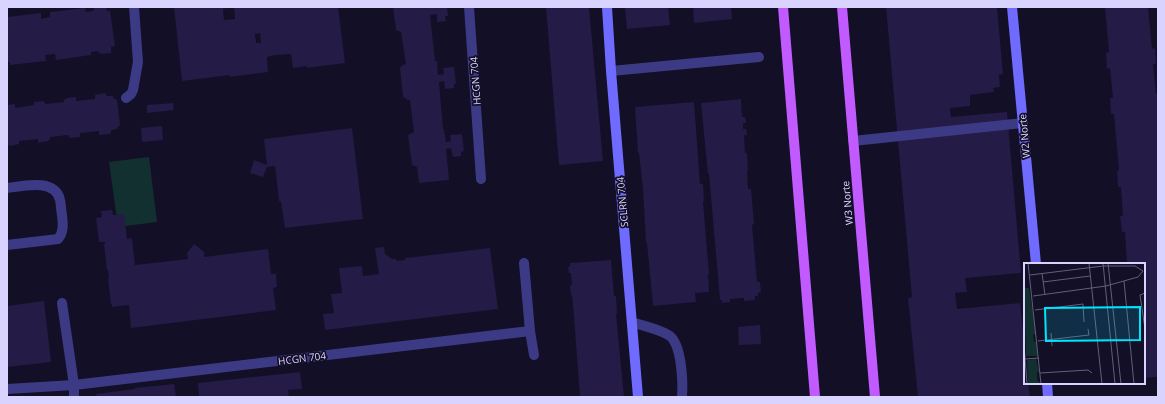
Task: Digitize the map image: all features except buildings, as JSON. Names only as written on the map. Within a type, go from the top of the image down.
[{"type":"main road","points":[[783,7],[816,397]]},
{"type":"main road","name":"W3 Norte","points":[[842,9],[875,397]]},
{"type":"street","points":[[126,98],[133,90],[138,62],[134,7]]},
{"type":"street","name":"HCGN 704","points":[[469,7],[481,179]]},
{"type":"street","name":"SCLRN 704","points":[[607,7],[638,397]]},
{"type":"street","name":"W2 Norte","points":[[1012,7],[1036,263]]},
{"type":"street","points":[[611,71],[759,57]]},
{"type":"street","points":[[853,141],[1023,123]]},
{"type":"street","points":[[7,188],[40,184],[56,191],[60,198],[63,226],[61,235],[58,239],[7,245]]},
{"type":"street","points":[[524,263],[530,331],[534,355]]},
{"type":"street","points":[[62,303],[74,385],[74,397]]},
{"type":"street","points":[[632,322],[666,334],[676,344],[680,359],[682,397]]},
{"type":"street","name":"HCGN 704","points":[[7,389],[74,385],[530,331]]},
{"type":"street","points":[[1047,384],[1048,397]]},
{"type":"green space","points":[[149,157],[157,222],[118,227],[109,162]]}]
